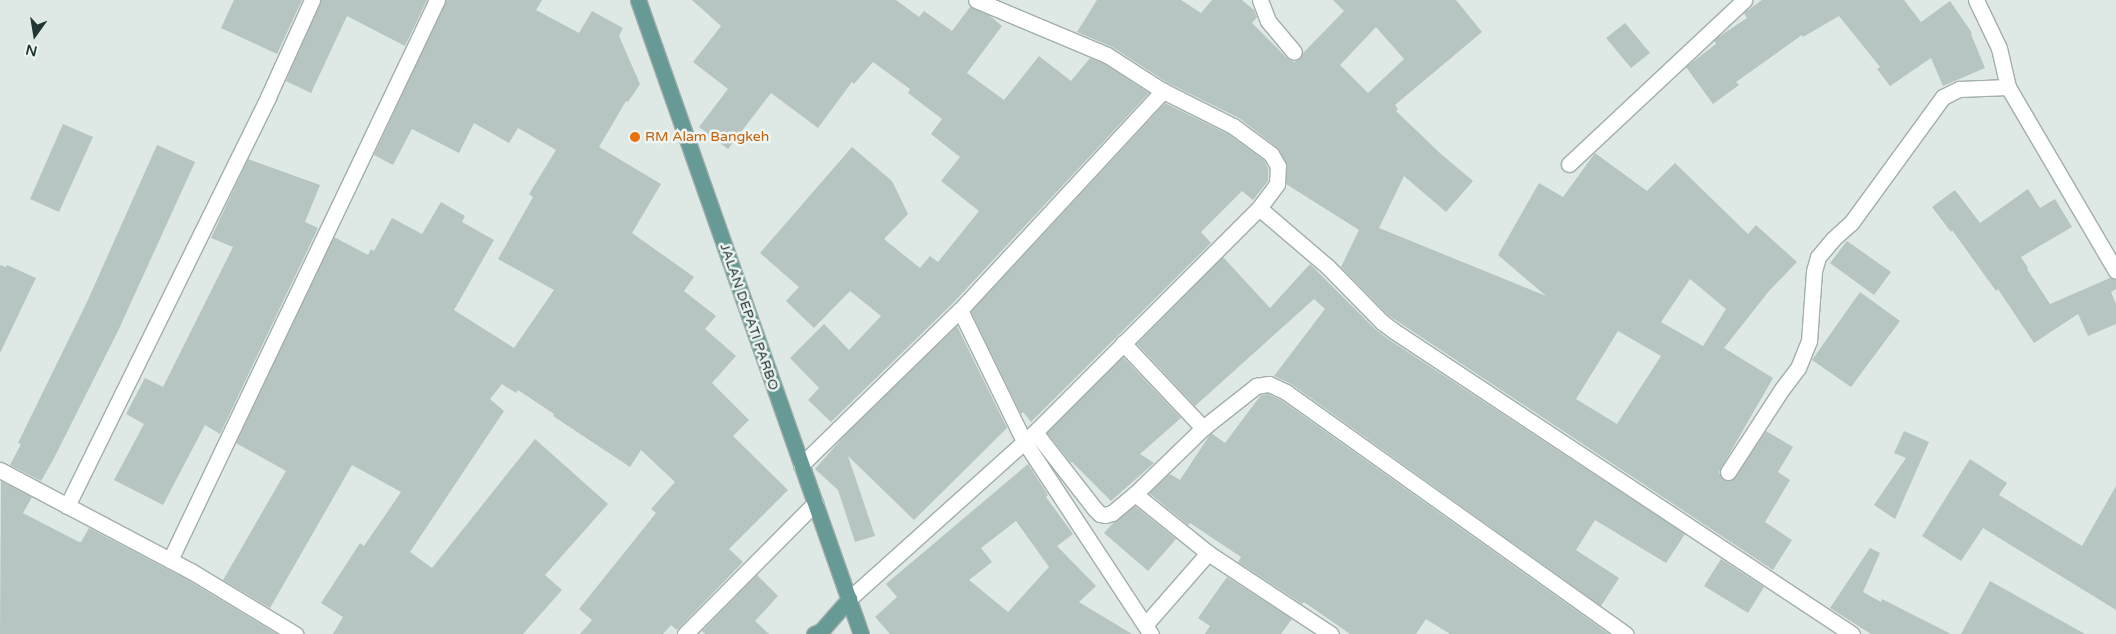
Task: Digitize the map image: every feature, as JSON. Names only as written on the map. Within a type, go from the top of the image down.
[{"type":"main road","name":"JALAN DEPATI PARBO","points":[[638,0],[861,634]]},
{"type":"main road","points":[[819,633],[849,599]]},
{"type":"street","points":[[68,506],[263,106],[312,0]]},
{"type":"street","points":[[170,560],[437,0]]},
{"type":"street","points":[[849,599],[1030,437],[1259,208],[1277,184],[1278,166],[1271,154],[1233,126],[1163,91],[1107,55],[976,0]]},
{"type":"street","points":[[1260,0],[1268,21],[1294,52]]},
{"type":"street","points":[[1570,164],[1744,0]]},
{"type":"street","points":[[1976,0],[1999,48],[2008,87],[2116,271]]},
{"type":"street","points":[[1728,472],[1782,388],[1798,368],[1809,341],[1814,271],[1818,258],[1833,239],[1851,223],[1943,97],[1959,89],[2008,87]]},
{"type":"street","points":[[801,465],[967,302],[1163,91]]},
{"type":"street","points":[[1259,208],[1328,267],[1382,322],[1394,331],[1852,634]]},
{"type":"street","points":[[967,302],[1030,437],[1151,623],[1208,553]]},
{"type":"street","points":[[1123,343],[1203,428]]},
{"type":"street","points":[[1030,437],[1100,514],[1112,513],[1135,494],[1203,428],[1256,386],[1263,383],[1277,387],[1625,634]]},
{"type":"street","points":[[0,470],[170,560],[295,634]]},
{"type":"street","points":[[1135,494],[1208,553],[1331,634]]},
{"type":"street","points":[[685,634],[815,503]]},
{"type":"building","points":[[234,0],[302,0],[277,54],[221,28]]},
{"type":"building","points":[[321,0],[427,0],[405,46],[347,16],[311,93],[286,81]]},
{"type":"building","points":[[446,0],[542,0],[536,10],[579,33],[592,11],[623,28],[619,36],[640,84],[628,102],[626,101],[599,147],[661,184],[632,233],[694,277],[684,291],[716,316],[705,329],[736,356],[712,383],[749,420],[733,436],[788,490],[729,549],[743,562],[677,630],[671,625],[663,634],[580,634],[592,620],[579,609],[656,513],[651,509],[675,482],[641,450],[630,467],[553,416],[554,414],[518,390],[516,393],[502,384],[490,399],[504,411],[410,552],[432,568],[535,439],[608,504],[545,575],[562,590],[523,634],[333,634],[343,617],[321,603],[360,543],[364,546],[401,492],[352,465],[270,608],[223,580],[286,471],[236,443],[334,237],[368,255],[371,249],[374,251],[392,218],[422,234],[441,202],[465,216],[462,222],[494,240],[454,310],[514,348],[554,290],[498,259],[533,197],[529,194],[556,150],[518,128],[509,143],[474,123],[459,153],[412,129],[393,165],[374,155]]},
{"type":"building","points":[[692,0],[896,0],[919,17],[924,11],[952,31],[970,7],[989,15],[1002,26],[967,73],[1004,100],[1039,56],[1071,81],[1090,58],[1103,63],[1149,93],[953,303],[831,422],[808,400],[819,388],[790,358],[824,324],[849,350],[881,316],[850,291],[814,328],[786,301],[799,287],[760,253],[852,147],[892,181],[908,214],[884,239],[920,268],[930,256],[938,262],[979,211],[941,181],[960,157],[931,134],[942,119],[908,93],[910,89],[873,62],[854,84],[852,82],[818,128],[771,93],[728,149],[699,127],[728,89],[693,62],[721,26]]},
{"type":"building","points":[[1097,0],[1181,0],[1201,13],[1212,0],[1242,0],[1254,10],[1257,17],[1252,23],[1287,58],[1294,62],[1300,59],[1303,53],[1344,11],[1333,0],[1456,0],[1482,32],[1395,105],[1398,109],[1396,111],[1441,154],[1473,181],[1446,212],[1404,176],[1379,228],[1546,296],[1498,255],[1539,183],[1563,197],[1595,153],[1647,191],[1675,163],[1748,234],[1756,225],[1797,262],[1769,291],[1724,348],[1773,378],[1719,472],[1723,480],[1733,480],[1766,431],[1793,447],[1778,472],[1790,480],[1765,522],[1792,540],[1773,570],[1388,315],[1341,267],[1359,230],[1286,184],[1287,166],[1279,149],[1239,118],[1168,83],[1112,47],[1077,32]],"holes":[[[1376,27],[1404,59],[1368,93],[1340,65]],[[1690,279],[1726,309],[1703,346],[1661,322]],[[1618,331],[1661,356],[1617,424],[1576,399]]]},
{"type":"building","points":[[1762,0],[1904,0],[1921,22],[1950,1],[1972,33],[1985,68],[1943,86],[1931,58],[1890,86],[1877,69],[1880,67],[1839,16],[1803,37],[1802,35],[1736,82],[1739,85],[1713,104],[1686,67],[1716,44],[1714,40],[1747,18],[1744,13]]},
{"type":"building","points":[[1625,23],[1650,53],[1631,68],[1606,38]]},
{"type":"building","points":[[1165,103],[1228,134],[1264,160],[1268,168],[1268,181],[1253,200],[1242,191],[1201,232],[1211,243],[1031,422],[1023,412],[1021,414],[971,312]]},
{"type":"building","points":[[63,124],[93,137],[59,212],[30,199]]},
{"type":"building","points":[[157,145],[195,162],[118,331],[41,481],[10,465],[21,444],[18,443],[87,302]]},
{"type":"building","points":[[248,159],[320,185],[305,222],[318,228],[220,434],[205,425],[163,505],[114,480],[144,424],[126,414],[145,378],[163,387],[233,247],[211,238]]},
{"type":"building","points":[[2028,189],[2040,208],[2055,199],[2072,227],[2021,257],[2027,269],[2050,304],[2110,278],[2116,280],[2116,289],[2111,292],[2116,304],[2116,324],[2088,336],[2078,314],[2034,343],[1998,289],[1996,291],[1952,230],[1951,232],[1932,207],[1955,190],[1980,223]]},
{"type":"building","points":[[1847,241],[1891,272],[1874,295],[1830,263]]},
{"type":"building","points":[[1223,257],[1270,308],[1310,264],[1375,329],[1388,339],[1685,534],[1666,563],[1595,520],[1576,550],[1619,578],[1601,606],[1291,384],[1274,376],[1325,309],[1314,299],[1195,406],[1137,344]]},
{"type":"building","points":[[0,265],[6,267],[7,265],[36,278],[0,353]]},
{"type":"building","points":[[1860,292],[1900,321],[1851,387],[1812,360]]},
{"type":"building","points":[[957,326],[1007,428],[914,520],[848,456],[875,536],[855,542],[838,490],[815,469],[845,435]]},
{"type":"building","points":[[1123,357],[1181,418],[1140,454],[1154,463],[1111,501],[1071,463],[1047,433]]},
{"type":"building","points":[[1268,394],[1281,400],[1609,634],[1450,634],[1426,619],[1416,634],[1350,634],[1304,602],[1302,604],[1238,562],[1241,557],[1190,523],[1188,525],[1149,493],[1170,474],[1180,480],[1211,433],[1225,443],[1261,395]]},
{"type":"building","points":[[1904,431],[1929,442],[1895,519],[1874,505],[1906,458],[1894,453]]},
{"type":"building","points":[[1970,459],[2007,483],[1999,495],[2082,546],[2116,486],[2116,610],[1983,528],[1961,561],[1922,536]]},
{"type":"building","points":[[1028,464],[1048,495],[1046,497],[1073,534],[1057,546],[1096,586],[1079,602],[1132,634],[890,634],[875,617],[897,597],[886,584]],"holes":[[[1016,521],[1049,567],[1008,612],[969,580],[992,562],[981,548]]]},
{"type":"building","points":[[1,481],[32,497],[23,513],[79,542],[81,542],[89,528],[186,579],[277,634],[0,634]]},
{"type":"building","points":[[1135,506],[1176,539],[1148,571],[1104,533],[1114,522]]},
{"type":"building","points":[[1870,548],[1880,553],[1863,592],[1881,602],[1882,599],[1951,634],[1871,634],[1830,608]]},
{"type":"building","points":[[1721,559],[1764,587],[1748,613],[1704,586]]},
{"type":"building","points":[[757,575],[778,596],[755,621],[769,634],[705,634],[702,631]]},
{"type":"building","points":[[1227,577],[1292,619],[1281,634],[1205,634],[1210,626],[1198,618]]},
{"type":"building","points":[[1990,581],[2085,634],[1961,634]]},
{"type":"place","name":"RM Alam Bangkeh","points":[[635,137]]}]
